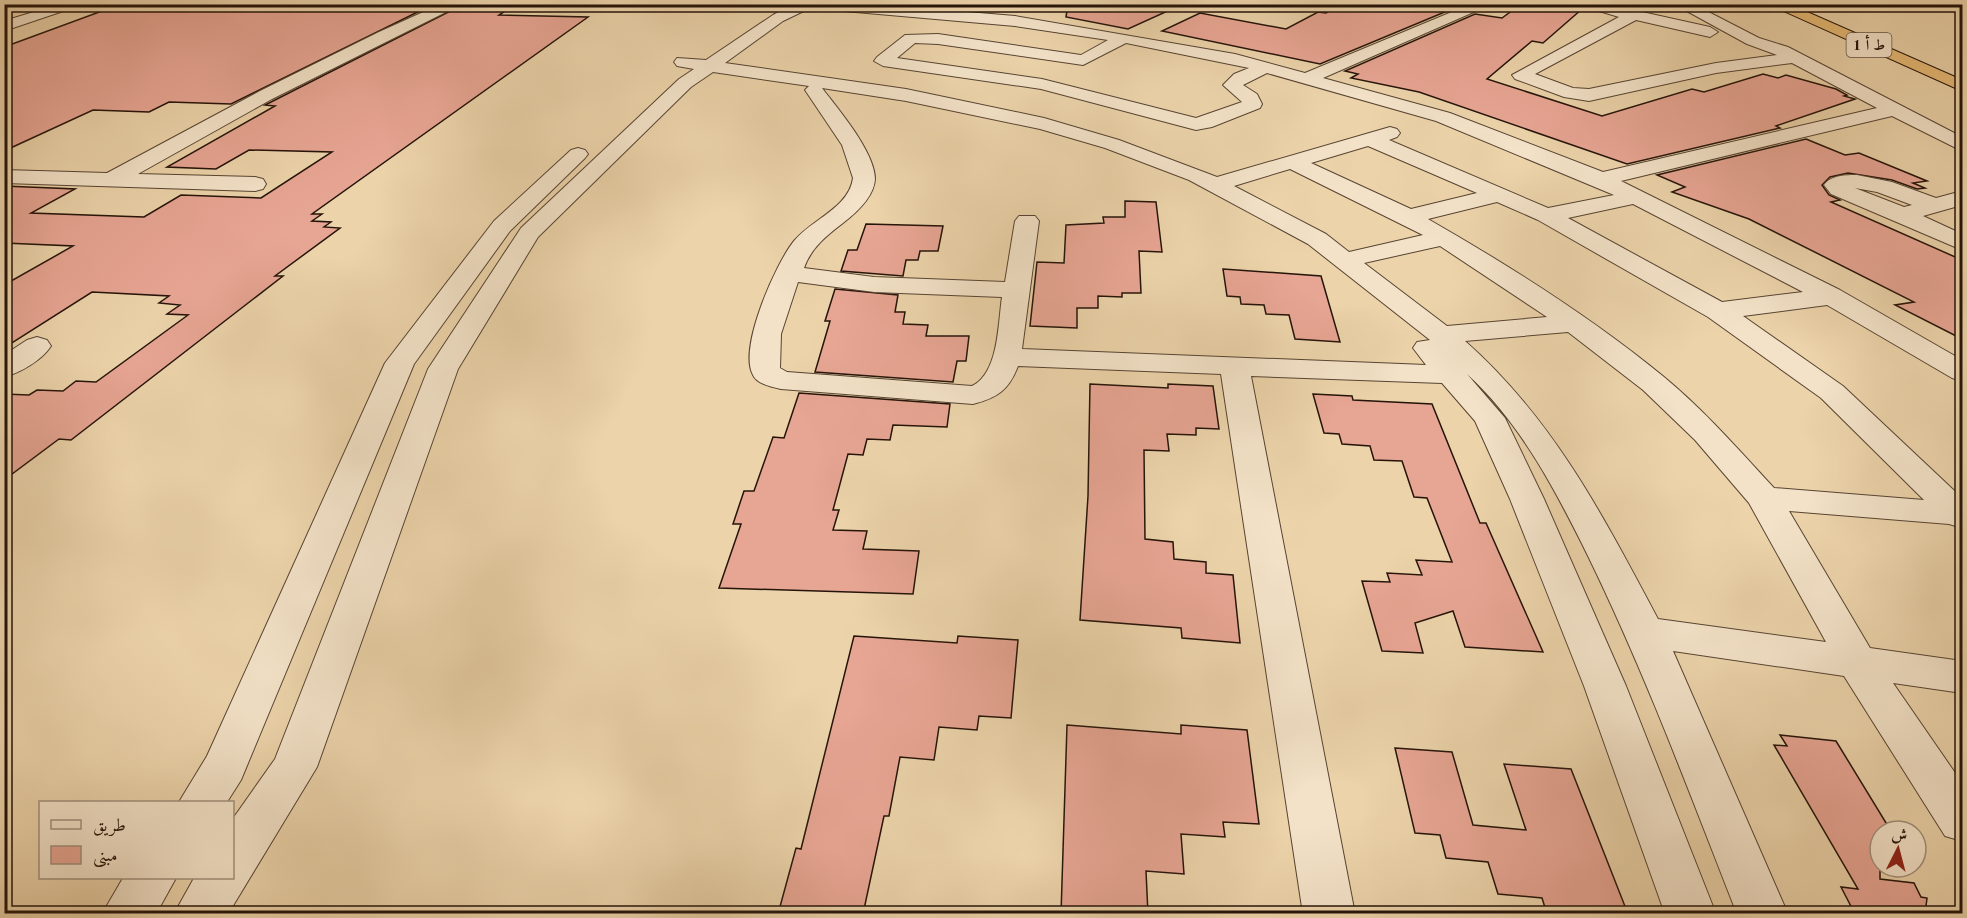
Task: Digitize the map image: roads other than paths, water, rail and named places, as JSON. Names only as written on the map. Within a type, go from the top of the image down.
[{"type":"highway","name":"ط أ 1","points":[[1775,4],[1962,86]]},
{"type":"highway","name":"ط أ 1","points":[[1801,4],[1962,73]]},
{"type":"street","points":[[4,16],[42,4]]},
{"type":"street","points":[[4,26],[77,4]]},
{"type":"street","points":[[111,180],[266,95],[385,35],[455,4]]},
{"type":"street","points":[[234,859],[294,767],[442,369],[529,232],[685,83],[691,68],[782,4]]},
{"type":"street","points":[[203,801],[225,767],[400,363],[502,226],[635,100],[806,4]]},
{"type":"street","points":[[813,4],[1015,21],[1124,38],[1268,68],[1443,117],[1601,179],[1831,296],[1962,372]]},
{"type":"street","points":[[945,15],[963,4]]},
{"type":"street","points":[[1308,78],[1485,4]]},
{"type":"street","points":[[1583,4],[1753,41],[1782,51],[1962,145]]},
{"type":"street","points":[[1681,4],[1753,41]]},
{"type":"street","points":[[1015,21],[1040,9]]},
{"type":"street","points":[[1634,15],[1521,75],[1570,93],[1589,95],[1716,68],[1792,58]]},
{"type":"street","points":[[1124,38],[1083,60],[938,39],[911,38],[883,61],[1042,84],[1188,123],[1205,123],[1253,105],[1250,98],[1232,85],[1240,78],[1268,68]]},
{"type":"street","points":[[882,91],[918,66]]},
{"type":"street","points":[[691,68],[895,104],[1031,133],[1187,183],[1299,245],[1428,348],[1489,418],[1527,499],[1605,686],[1691,914]]},
{"type":"street","points":[[691,68],[882,91],[988,111],[1112,144],[1216,184],[1317,239],[1441,335],[1488,377],[1524,418],[1581,507],[1645,632],[1763,914]]},
{"type":"street","points":[[988,111],[1042,84]]},
{"type":"street","points":[[814,90],[838,121],[860,161],[864,178],[859,194],[845,210],[804,242],[789,273],[767,330],[763,358],[766,373],[781,380],[973,395],[986,393],[997,385],[1007,357],[1027,221]]},
{"type":"street","points":[[1601,179],[1893,110]]},
{"type":"street","points":[[1216,184],[1443,117]]},
{"type":"street","points":[[1370,139],[1546,215],[1718,310],[1832,392],[1961,516]]},
{"type":"street","points":[[1293,162],[1408,217],[1575,323],[1654,384],[1706,433],[1764,498],[1858,664],[1962,821]]},
{"type":"street","points":[[4,176],[255,184]]},
{"type":"street","points":[[1935,206],[1864,182],[1847,180],[1835,184],[1846,192],[1902,214],[1962,243]]},
{"type":"street","points":[[1408,217],[1498,195]]},
{"type":"street","points":[[1546,215],[1636,197]]},
{"type":"street","points":[[1902,214],[1962,198]]},
{"type":"street","points":[[1345,260],[1444,238]]},
{"type":"street","points":[[789,273],[827,280],[892,286],[1018,290]]},
{"type":"street","points":[[1718,310],[1831,296]]},
{"type":"street","points":[[1441,335],[1575,323]]},
{"type":"street","points":[[4,368],[38,346]]},
{"type":"street","points":[[1007,357],[1453,375]]},
{"type":"street","points":[[1235,367],[1329,914]]},
{"type":"street","points":[[1764,498],[1961,516]]},
{"type":"street","points":[[1645,632],[1962,677]]},
{"type":"street","points":[[127,914],[150,879]]},
{"type":"street","points":[[199,914],[221,879]]}]
